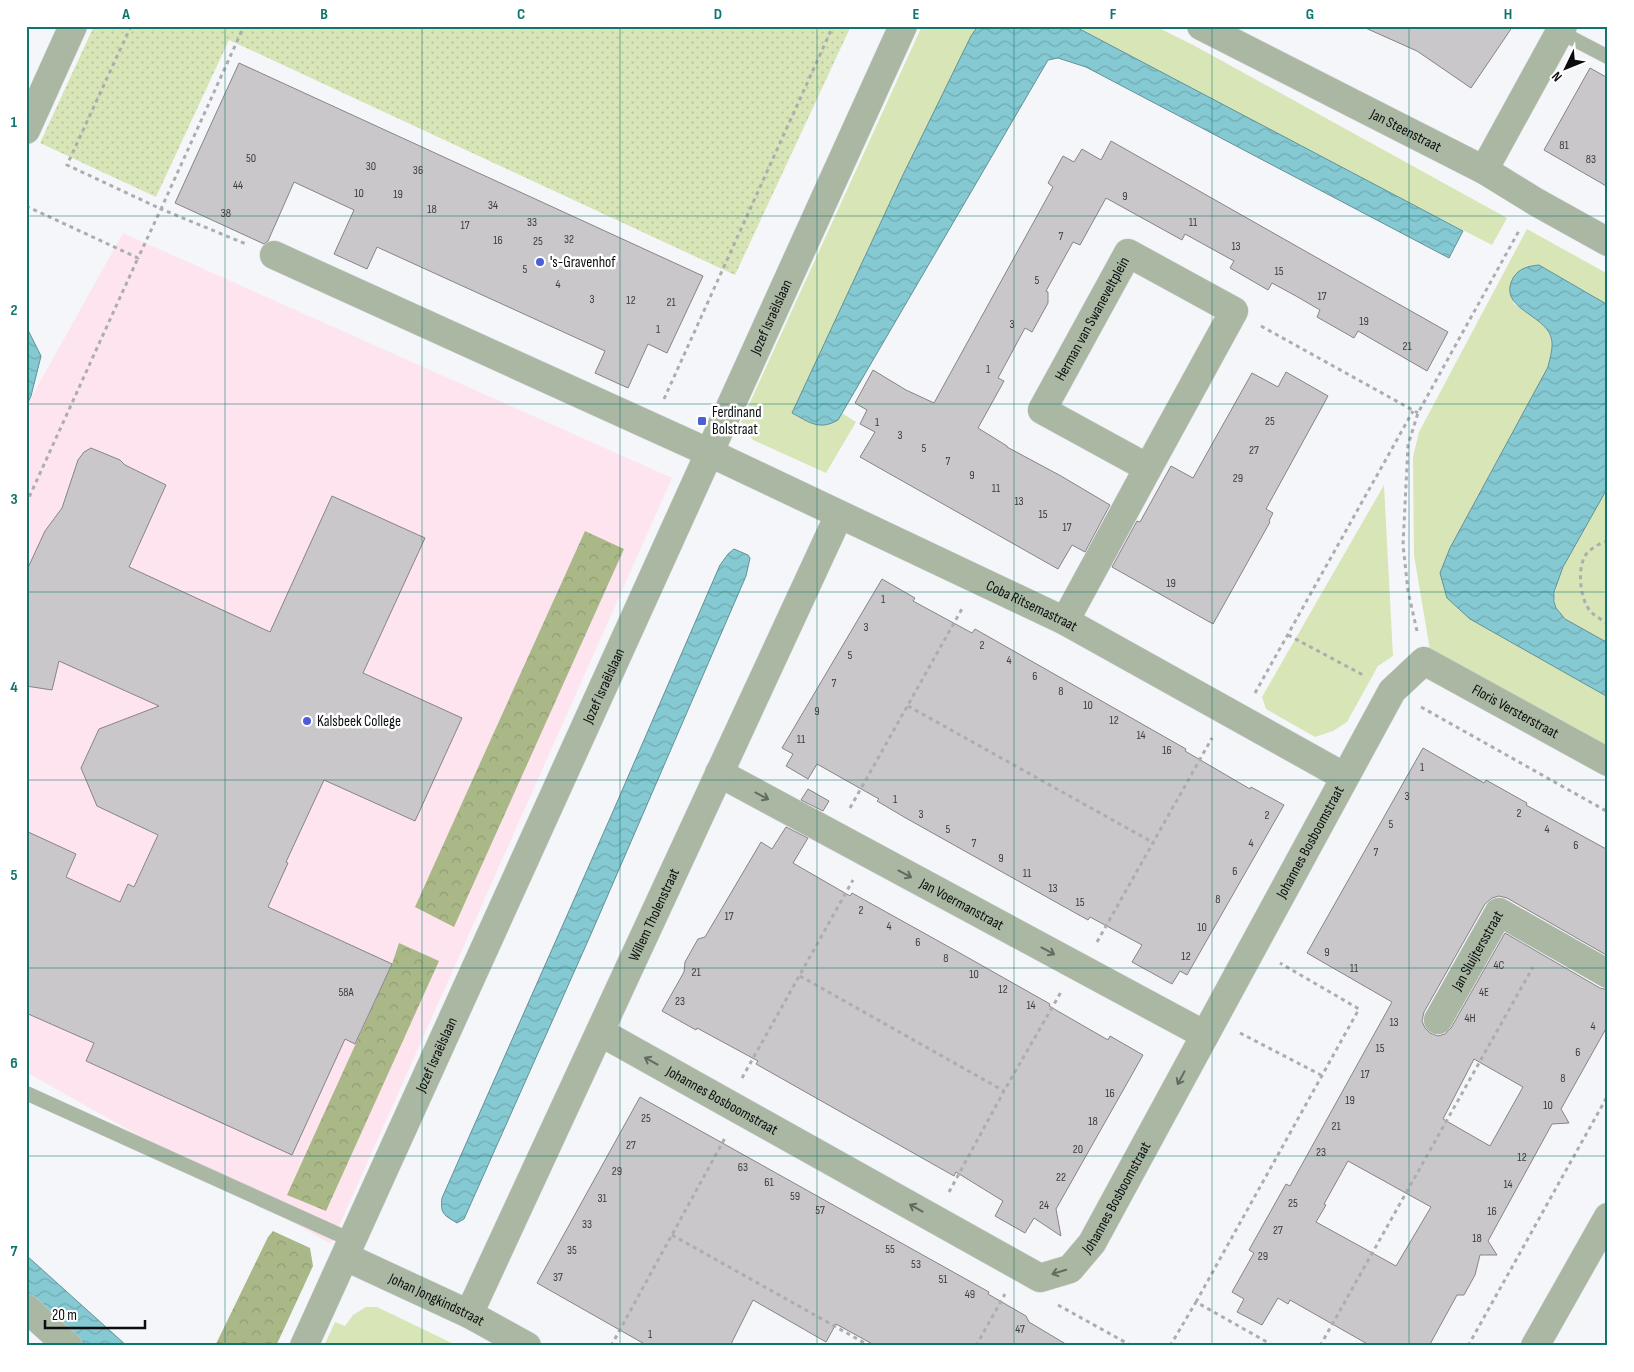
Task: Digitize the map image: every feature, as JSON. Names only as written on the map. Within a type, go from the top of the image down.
[{"type":"street","points":[[26,130],[73,26]]},
{"type":"street","name":"Jozef Israëlslaan","points":[[304,1346],[903,26]]},
{"type":"street","name":"Jan Steenstraat","points":[[1201,26],[1484,170],[1536,202],[1608,242]]},
{"type":"street","points":[[1484,170],[1562,29]]},
{"type":"street","name":"Herman van Swaneveltplein","points":[[1148,468],[1042,410],[1104,296],[1128,253],[1234,311]]},
{"type":"street","points":[[274,255],[710,454]]},
{"type":"street","points":[[1065,621],[1234,311]]},
{"type":"street","name":"Coba Ritsemastraat","points":[[710,454],[1065,621],[1345,777]]},
{"type":"street","name":"Willem Tholenstraat","points":[[469,1314],[839,515]]},
{"type":"street","name":"Johannes Bosboomstraat","points":[[600,1032],[1040,1278],[1070,1269],[1092,1243],[1392,691],[1424,661]]},
{"type":"street","name":"Floris Versterstraat","points":[[1424,661],[1608,762]]},
{"type":"street","name":"Jan Voermanstraat","points":[[719,773],[1079,968],[1209,1027]]},
{"type":"street","name":"Jan Sluijtersstraat","points":[[1438,1020],[1499,912],[1608,974]]},
{"type":"street","points":[[1535,1346],[1608,1217]]},
{"type":"street","name":"Johan Jongkindstraat","points":[[349,1249],[527,1346]]},
{"type":"street","points":[[26,1308],[68,1346]]},
{"type":"lane","points":[[1562,29],[1608,57]]},
{"type":"lane","points":[[26,1093],[349,1249]]},
{"type":"path","points":[[131,26],[67,165],[161,209],[274,255]]},
{"type":"path","points":[[26,504],[244,26]]},
{"type":"path","points":[[651,427],[833,26]]},
{"type":"path","points":[[1424,661],[1408,591],[1403,545],[1408,445],[1418,413],[1536,202]]},
{"type":"path","points":[[26,206],[138,258]]},
{"type":"path","points":[[1234,311],[1418,413]]},
{"type":"path","points":[[934,1219],[1004,1091],[1079,968],[1152,842],[1288,635],[1413,411]]},
{"type":"path","points":[[1608,541],[1600,544],[1585,555],[1580,574],[1582,593],[1591,612],[1608,624]]},
{"type":"path","points":[[834,835],[978,580]]},
{"type":"path","points":[[1288,635],[1608,812]]},
{"type":"path","points":[[908,706],[1152,842]]},
{"type":"path","points":[[611,1346],[672,1235],[800,976],[867,853]]},
{"type":"path","points":[[1320,1346],[1548,940]]},
{"type":"path","points":[[1170,1346],[1359,1008],[1253,947]]},
{"type":"path","points":[[800,976],[1004,1091]]},
{"type":"path","points":[[1209,1027],[1322,1075]]},
{"type":"path","points":[[1468,1346],[1608,1095]]},
{"type":"path","points":[[672,1235],[870,1346]]},
{"type":"path","points":[[976,1346],[1020,1267]]},
{"type":"path","points":[[1196,1302],[1274,1346]]},
{"type":"path","points":[[1056,1304],[1132,1346]]},
{"type":"shaded area","points":[[123,233],[672,478],[331,1244],[26,1072],[26,407]]},
{"type":"green space","points":[[94,26],[851,26],[735,275],[229,40],[156,197],[40,143]]},
{"type":"green space","points":[[922,26],[978,26],[971,36],[864,257],[838,420],[842,413],[856,422],[826,473],[753,440],[741,422]]},
{"type":"green space","points":[[1075,26],[1155,26],[1195,46],[1507,218],[1492,245],[1295,144]]},
{"type":"green space","points":[[1527,229],[1608,274],[1608,305],[1539,265],[1513,303],[1539,321],[1544,327],[1551,340],[1552,352],[1548,367],[1450,548],[1470,619],[1608,697],[1608,750],[1430,650],[1414,555],[1413,457],[1419,432]]},
{"type":"green space","points":[[1384,485],[1393,656],[1378,666],[1347,722],[1333,731],[1315,737],[1266,709],[1262,697]]},
{"type":"green space","points":[[1608,487],[1608,643],[1567,620],[1557,609],[1555,599],[1557,584],[1564,567]]},
{"type":"green space","points":[[585,531],[624,549],[454,927],[415,907]]},
{"type":"green space","points":[[399,943],[439,961],[326,1211],[287,1195],[392,964]]},
{"type":"green space","points":[[273,1231],[310,1248],[313,1266],[276,1346],[215,1346],[268,1237]]},
{"type":"green space","points":[[366,1307],[377,1307],[458,1346],[324,1346],[335,1322],[345,1326],[353,1315]]},
{"type":"water","points":[[978,26],[1074,26],[1463,231],[1449,258],[1086,67],[1058,58],[1048,60],[838,420],[825,425],[809,422],[792,413],[901,179],[971,36]]},
{"type":"water","points":[[1539,265],[1608,305],[1608,487],[1563,567],[1554,592],[1554,602],[1556,608],[1565,619],[1608,643],[1608,697],[1470,619],[1447,598],[1440,573],[1450,548],[1548,367],[1552,348],[1551,337],[1547,329],[1540,322],[1516,304],[1511,297],[1510,288],[1513,278],[1518,272],[1528,267]]},
{"type":"water","points":[[26,326],[41,356],[31,396],[26,407]]},
{"type":"water","points":[[734,549],[748,555],[750,558],[746,576],[591,934],[464,1219],[457,1223],[442,1211],[442,1198],[720,565]]},
{"type":"water","points":[[26,1255],[127,1346],[87,1346],[26,1291]]},
{"type":"building","points":[[1361,26],[1513,26],[1471,88],[1417,51]]},
{"type":"building","name":"'s-Gravenhof","points":[[239,63],[703,276],[667,353],[648,344],[628,388],[595,373],[605,351],[377,247],[367,269],[334,254],[354,210],[294,182],[268,241],[264,244],[175,203]]},
{"type":"building","points":[[1590,68],[1608,78],[1608,187],[1544,150]]},
{"type":"building","points":[[1111,141],[1448,332],[1427,371],[1358,331],[1354,338],[1317,317],[1320,310],[1272,283],[1268,290],[1230,268],[1234,261],[1185,234],[1182,240],[1106,198],[1080,245],[1073,242],[1046,291],[1048,292],[1048,303],[1032,332],[1025,328],[998,378],[1004,381],[978,428],[1007,447],[1110,505],[1085,552],[1072,545],[1058,569],[860,457],[875,432],[860,424],[867,410],[855,403],[873,370],[906,390],[934,403],[1053,187],[1048,183],[1063,156],[1074,162],[1082,149],[1101,160]]},
{"type":"building","points":[[1286,372],[1328,396],[1266,509],[1273,513],[1270,522],[1213,624],[1112,567],[1137,521],[1140,522],[1171,466],[1193,478],[1252,373],[1278,387]]},
{"type":"building","points":[[91,448],[120,460],[125,465],[166,485],[129,567],[270,632],[332,496],[425,538],[363,673],[462,718],[415,821],[324,780],[286,862],[288,863],[268,907],[392,964],[355,1044],[345,1039],[292,1155],[86,1061],[94,1043],[26,1013],[26,831],[76,854],[66,877],[120,902],[128,884],[134,887],[158,835],[97,806],[81,768],[99,729],[159,706],[59,661],[52,690],[26,686],[26,572],[45,531],[62,508],[78,460],[84,452]]},
{"type":"building","points":[[882,579],[915,598],[913,601],[972,633],[975,629],[1186,749],[1185,751],[1250,789],[1251,787],[1284,805],[1187,975],[1180,971],[1172,984],[1132,962],[1142,945],[1090,917],[1088,920],[1061,905],[904,817],[877,801],[879,799],[817,764],[808,779],[786,766],[793,754],[782,748]]},
{"type":"building","points":[[1423,748],[1484,783],[1486,780],[1527,803],[1526,805],[1608,850],[1608,956],[1507,898],[1499,896],[1492,898],[1485,904],[1424,1012],[1422,1021],[1425,1028],[1430,1033],[1438,1036],[1445,1034],[1451,1028],[1505,933],[1600,988],[1608,990],[1608,1025],[1561,1109],[1569,1123],[1552,1124],[1488,1241],[1497,1255],[1480,1255],[1475,1275],[1464,1295],[1457,1295],[1429,1346],[1371,1346],[1290,1300],[1288,1304],[1278,1298],[1262,1325],[1237,1312],[1244,1299],[1232,1292],[1254,1253],[1249,1250],[1286,1184],[1290,1186],[1392,1002],[1307,953]],"holes":[[[1474,1059],[1523,1087],[1490,1146],[1443,1119]],[[1348,1161],[1431,1207],[1396,1266],[1316,1222]]]},
{"type":"building","points":[[808,789],[829,801],[823,811],[801,800]]},
{"type":"building","points":[[786,827],[808,838],[793,863],[850,896],[852,893],[958,952],[1050,1004],[1049,1006],[1108,1040],[1110,1036],[1143,1055],[1056,1209],[1061,1236],[1034,1218],[1025,1233],[995,1216],[1003,1201],[956,1172],[954,1176],[756,1064],[758,1061],[662,1011],[684,972],[685,962],[698,939],[705,937],[761,842],[772,849]]},
{"type":"building","points":[[640,1097],[989,1292],[988,1294],[1026,1316],[1029,1322],[1069,1346],[876,1346],[836,1324],[826,1342],[753,1300],[730,1346],[648,1346],[537,1283]]},
{"type":"place","name":"'s-Gravenhof","points":[[540,262]]},
{"type":"place","name":"Ferdinand Bolstraat","points":[[702,421]]},
{"type":"place","name":"Kalsbeek College","points":[[307,721]]}]
